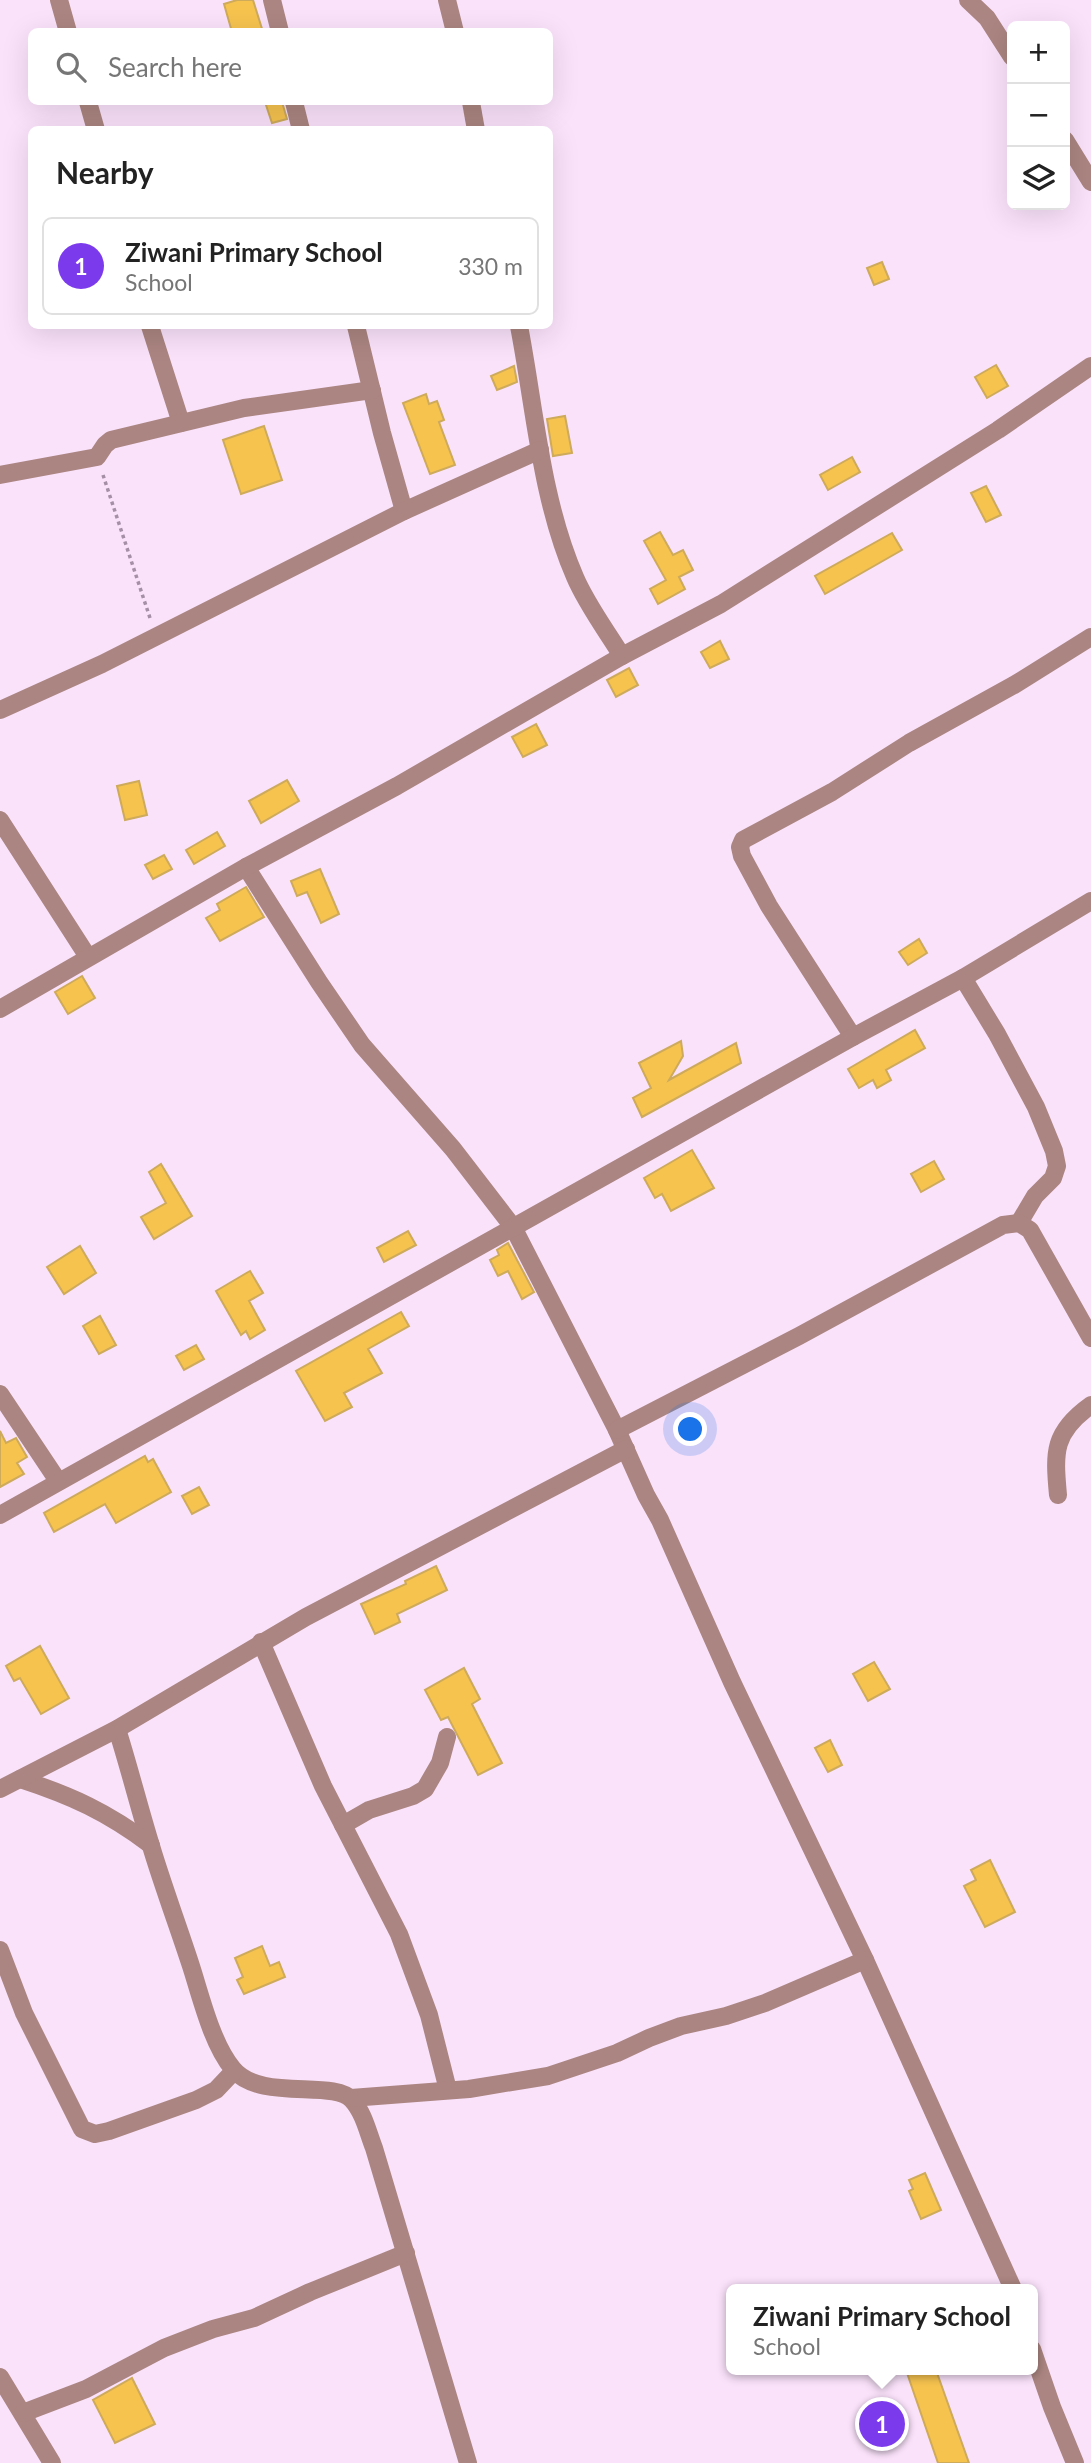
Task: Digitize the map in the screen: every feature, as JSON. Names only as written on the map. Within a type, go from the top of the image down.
[{"type":"street","points":[[58,0],[67,28]]},
{"type":"street","points":[[272,0],[279,28]]},
{"type":"street","points":[[447,0],[454,28]]},
{"type":"street","points":[[968,0],[987,18],[1007,49]]},
{"type":"street","points":[[89,105],[95,126]]},
{"type":"street","points":[[295,105],[300,126]]},
{"type":"street","points":[[471,105],[474,126]]},
{"type":"street","points":[[1069,147],[1091,182]]},
{"type":"street","points":[[151,329],[181,423]]},
{"type":"street","points":[[357,329],[404,511]]},
{"type":"street","points":[[520,329],[540,450],[565,553],[576,580],[622,656]]},
{"type":"street","points":[[0,1009],[246,867],[397,786],[622,656],[721,604],[998,430],[1091,366]]},
{"type":"street","points":[[0,475],[97,457],[111,440],[244,408],[372,390]]},
{"type":"street","points":[[0,710],[102,664],[404,511],[540,450]]},
{"type":"street","points":[[853,1037],[769,906],[742,856],[740,847],[743,841],[832,792],[909,743],[1014,685],[1091,637]]},
{"type":"street","points":[[0,820],[88,957]]},
{"type":"street","points":[[246,867],[362,1045],[453,1149],[513,1227],[617,1430],[681,1564],[732,1682],[865,1960],[1011,2284]]},
{"type":"street","points":[[0,1515],[963,978],[1091,901]]},
{"type":"street","points":[[963,978],[1036,1107],[1048,1133],[1057,1166],[1053,1178],[1035,1196],[1019,1223]]},
{"type":"street","points":[[617,1430],[799,1336],[1003,1225],[1019,1223],[1030,1230],[1091,1338]]},
{"type":"street","points":[[0,1394],[58,1481]]},
{"type":"street","points":[[1058,1495],[1055,1461],[1060,1436],[1069,1422],[1091,1405]]},
{"type":"street","points":[[7,1783],[117,1729],[261,1642],[626,1449]]},
{"type":"street","points":[[261,1642],[323,1786],[399,1934],[429,2015],[448,2091]]},
{"type":"street","points":[[117,1729],[150,1845],[221,2050],[234,2071],[269,2087],[337,2091],[351,2098],[448,2091],[548,2076],[617,2053],[681,2026],[726,2016],[765,2003],[865,1960]]},
{"type":"street","points":[[343,1825],[369,1810],[405,1799],[425,1789],[440,1763],[447,1737]]},
{"type":"street","points":[[7,1783],[77,1799],[100,1811],[150,1845]]},
{"type":"street","points":[[0,1950],[24,2013],[82,2129],[94,2134],[109,2131],[196,2100],[216,2090],[234,2071]]},
{"type":"street","points":[[351,2098],[362,2116],[374,2148],[468,2463]]},
{"type":"street","points":[[23,2413],[86,2389],[164,2348],[213,2329],[254,2318],[406,2253]]},
{"type":"street","points":[[1038,2366],[1075,2463]]},
{"type":"street","points":[[0,2377],[52,2463]]},
{"type":"path","points":[[97,457],[156,635]]},
{"type":"building","points":[[237,0],[253,0],[262,28],[231,28],[224,4]]},
{"type":"building","points":[[266,105],[283,105],[287,119],[272,123]]},
{"type":"building","points":[[882,262],[889,279],[874,285],[867,268]]},
{"type":"building","points":[[996,365],[1008,386],[987,398],[975,377]]},
{"type":"building","points":[[514,366],[517,382],[497,390],[491,376]]},
{"type":"building","points":[[426,394],[429,404],[437,401],[444,420],[439,422],[455,465],[430,474],[403,403]]},
{"type":"building","points":[[565,416],[572,453],[553,456],[547,419]]},
{"type":"building","points":[[264,426],[282,480],[241,494],[223,440]]},
{"type":"building","points":[[852,457],[860,472],[828,490],[820,475]]},
{"type":"building","points":[[986,486],[1001,515],[986,522],[971,493]]},
{"type":"building","points":[[660,532],[673,555],[683,550],[693,570],[679,577],[685,589],[658,604],[650,589],[666,580],[644,541]]},
{"type":"building","points":[[892,533],[902,550],[825,594],[815,576]]},
{"type":"building","points":[[720,641],[729,659],[710,668],[701,652]]},
{"type":"building","points":[[629,668],[638,685],[616,697],[607,680]]},
{"type":"building","points":[[536,724],[547,745],[523,757],[512,737]]},
{"type":"building","points":[[287,780],[299,801],[261,823],[249,801]]},
{"type":"building","points":[[139,781],[147,815],[125,820],[117,786]]},
{"type":"building","points":[[217,832],[225,846],[194,864],[186,850]]},
{"type":"building","points":[[164,855],[172,869],[153,879],[145,865]]},
{"type":"building","points":[[320,869],[339,914],[321,923],[307,892],[297,896],[291,881]]},
{"type":"building","points":[[246,887],[264,917],[220,941],[206,918],[220,910],[217,904]]},
{"type":"building","points":[[919,939],[927,953],[908,965],[899,952]]},
{"type":"building","points":[[82,976],[95,998],[68,1014],[55,992]]},
{"type":"building","points":[[915,1030],[925,1048],[886,1070],[891,1080],[877,1088],[873,1080],[859,1088],[848,1069]]},
{"type":"building","points":[[681,1041],[683,1056],[669,1080],[736,1043],[741,1063],[642,1117],[633,1098],[651,1088],[639,1063]]},
{"type":"building","points":[[692,1150],[714,1188],[671,1211],[662,1194],[655,1198],[644,1178]]},
{"type":"building","points":[[934,1161],[944,1179],[921,1192],[911,1174]]},
{"type":"building","points":[[161,1164],[192,1216],[154,1239],[141,1217],[166,1203],[149,1172]]},
{"type":"building","points":[[408,1231],[416,1245],[384,1262],[377,1248]]},
{"type":"building","points":[[508,1243],[534,1292],[522,1299],[508,1271],[498,1276],[490,1260],[499,1255],[497,1250]]},
{"type":"building","points":[[80,1246],[96,1273],[64,1294],[47,1267]]},
{"type":"building","points":[[250,1271],[263,1293],[249,1301],[265,1330],[250,1339],[246,1331],[241,1335],[216,1291]]},
{"type":"building","points":[[401,1312],[409,1326],[368,1349],[382,1373],[344,1393],[352,1407],[325,1421],[296,1371]]},
{"type":"building","points":[[100,1316],[116,1345],[99,1354],[83,1326]]},
{"type":"building","points":[[196,1345],[204,1359],[184,1370],[176,1356]]},
{"type":"building","points":[[0,1431],[6,1443],[16,1438],[27,1457],[17,1463],[24,1474],[0,1487]]},
{"type":"building","points":[[145,1456],[148,1462],[153,1459],[171,1492],[116,1523],[105,1504],[54,1532],[44,1513]]},
{"type":"building","points":[[199,1487],[209,1505],[192,1514],[182,1496]]},
{"type":"building","points":[[436,1566],[447,1590],[397,1614],[400,1622],[375,1634],[361,1604],[406,1584],[405,1581]]},
{"type":"building","points":[[40,1646],[69,1698],[41,1714],[20,1678],[14,1681],[6,1666]]},
{"type":"building","points":[[874,1662],[890,1689],[868,1701],[853,1674]]},
{"type":"building","points":[[464,1668],[480,1699],[472,1704],[502,1763],[478,1775],[448,1717],[441,1720],[425,1690]]},
{"type":"building","points":[[830,1740],[842,1765],[828,1772],[815,1748]]},
{"type":"building","points":[[990,1860],[1015,1912],[985,1927],[964,1886],[976,1880],[971,1870]]},
{"type":"building","points":[[262,1946],[270,1966],[279,1962],[285,1977],[244,1994],[237,1980],[243,1977],[235,1958]]},
{"type":"building","points":[[925,2173],[941,2210],[921,2219],[909,2191],[913,2189],[909,2180]]},
{"type":"building","points":[[908,2375],[938,2375],[969,2463],[938,2463]]},
{"type":"building","points":[[132,2378],[155,2424],[115,2443],[93,2400]]},
{"type":"place","name":"Ziwani Primary School","points":[[882,2424]]}]
